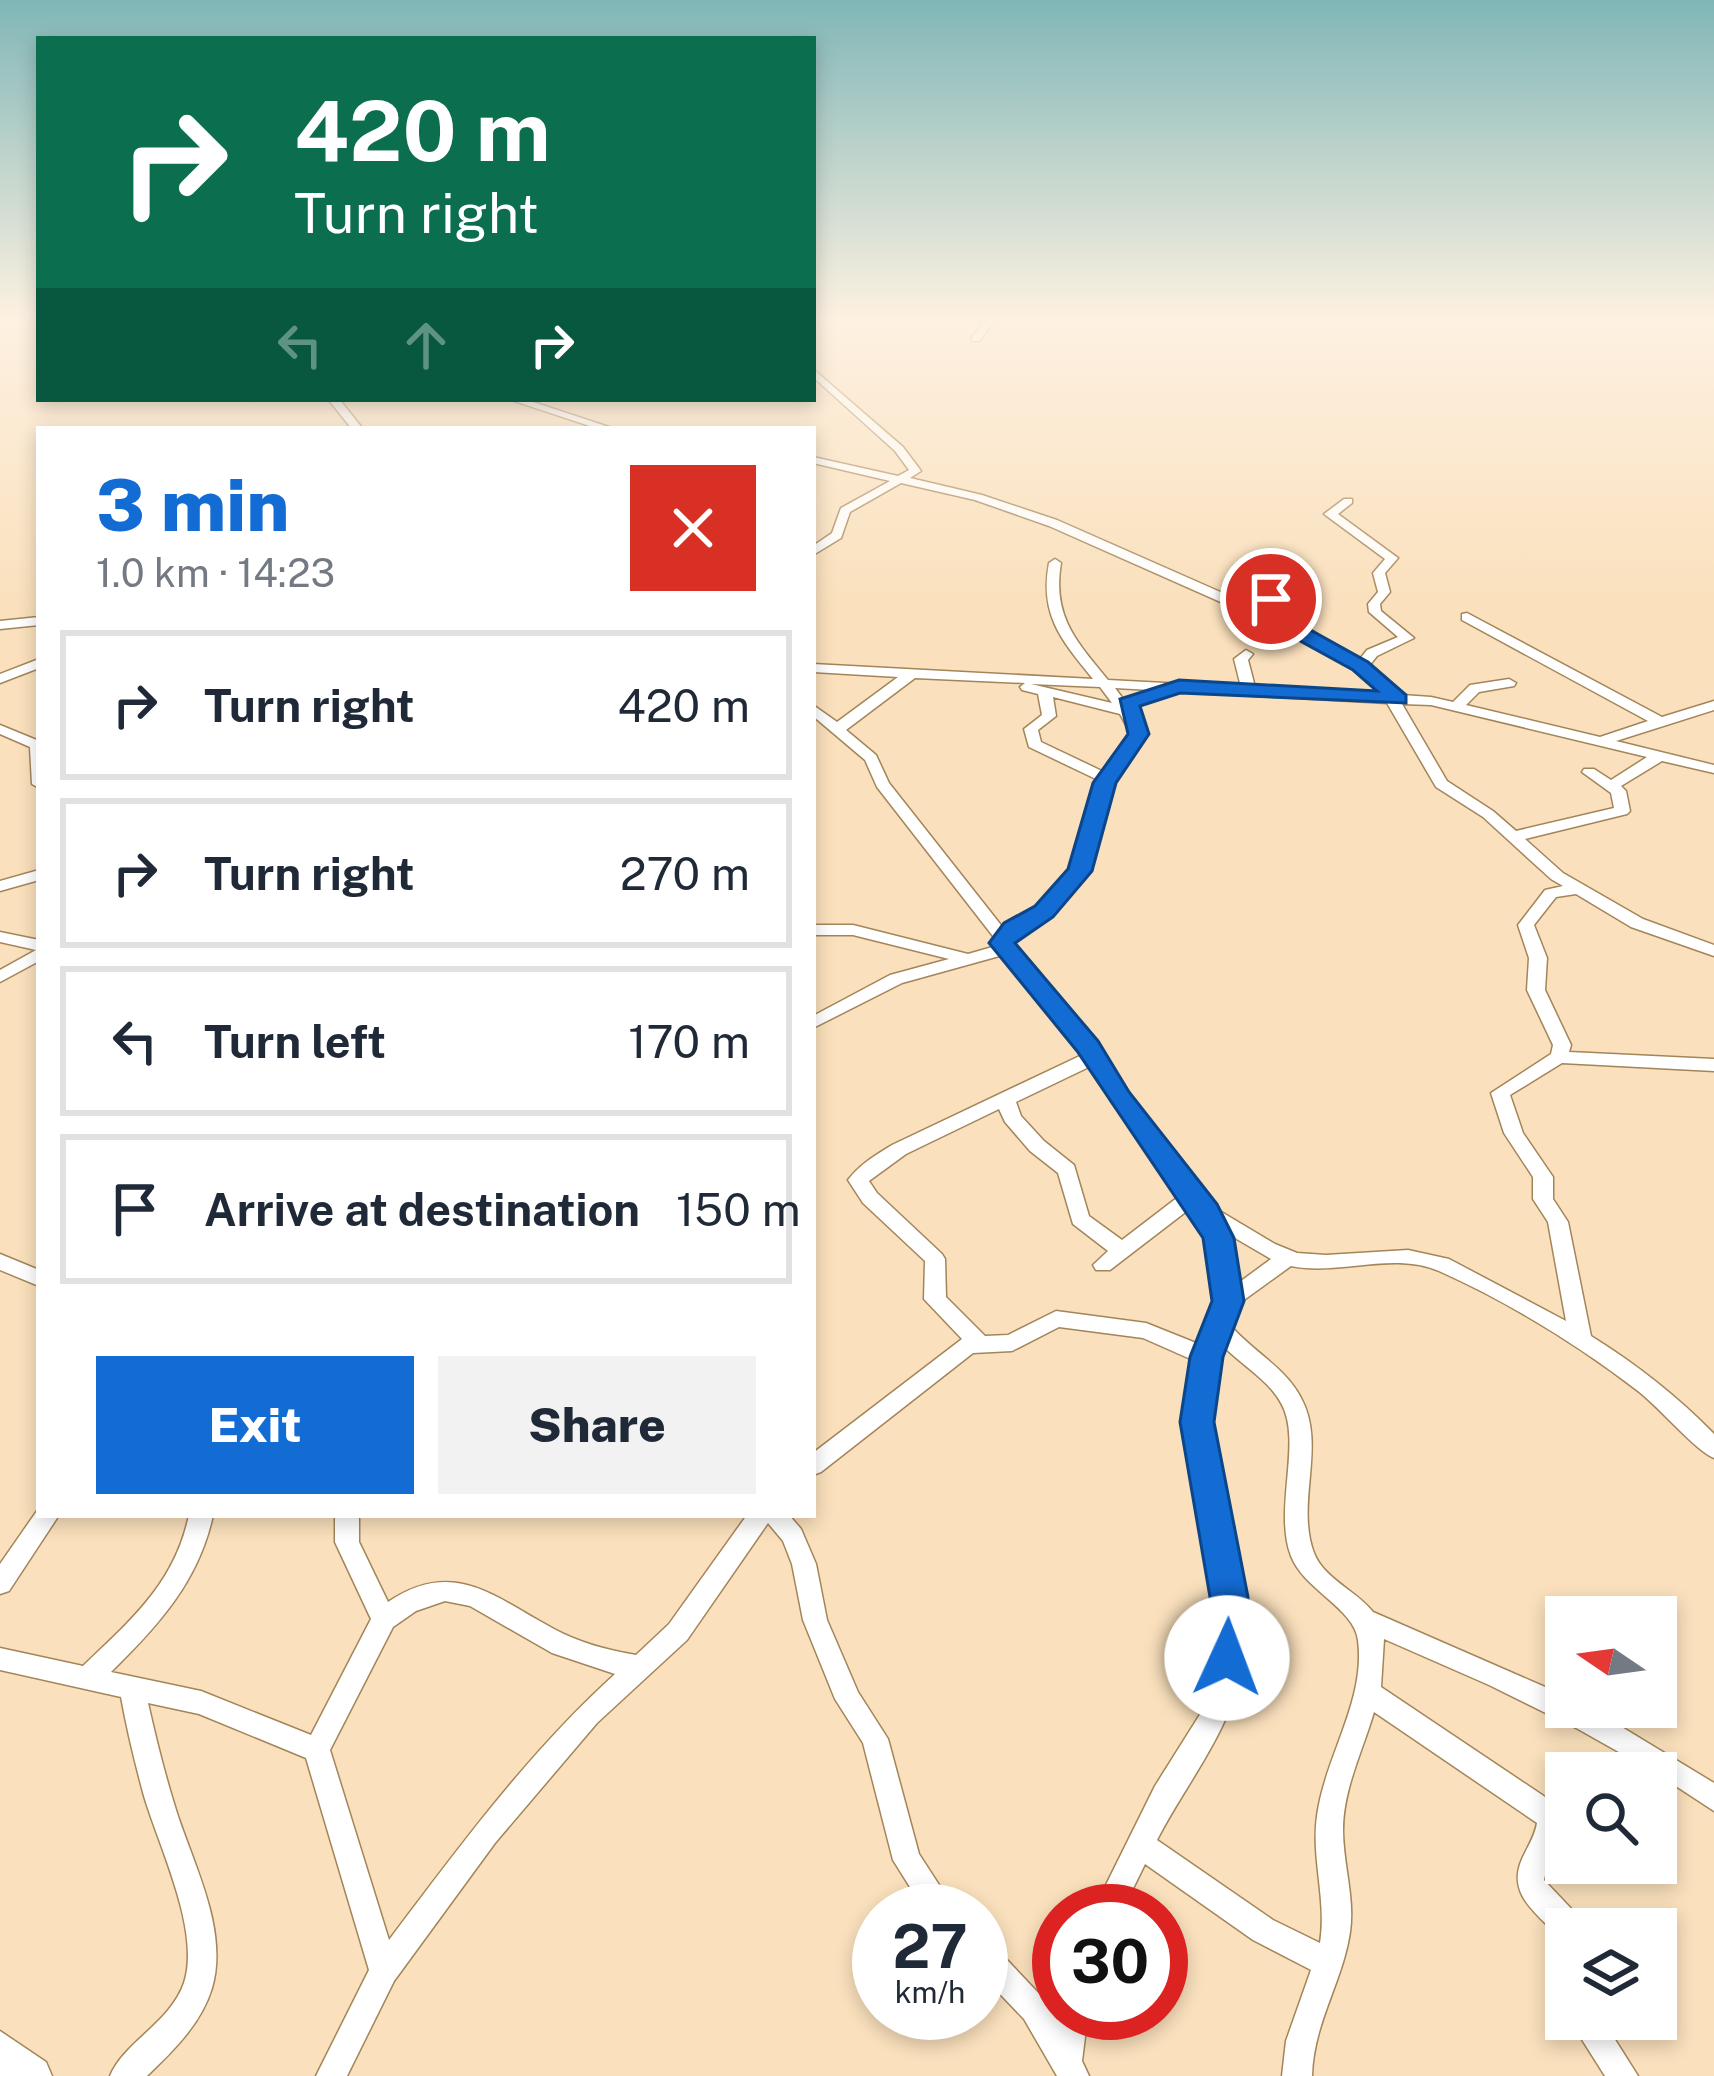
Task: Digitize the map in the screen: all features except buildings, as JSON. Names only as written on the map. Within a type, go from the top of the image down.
[{"type":"main road","points":[[0,2051],[32,2076]]},
{"type":"street","points":[[571,417],[600,426]]},
{"type":"street","points":[[816,549],[837,535],[844,510],[915,471],[899,448],[864,417]]},
{"type":"street","points":[[816,461],[905,478],[1053,523],[1291,628],[1360,666],[1395,699],[1442,784],[1575,889],[1637,923],[1714,951]]},
{"type":"street","points":[[1348,501],[1330,514],[1393,558],[1378,573],[1384,592],[1374,604],[1375,612],[1407,638],[1372,653],[1360,666]]},
{"type":"street","points":[[816,1021],[896,979],[1003,943],[1044,911],[1080,871],[1107,779],[1138,734],[1111,685],[1060,628],[1051,596],[1055,562]]},
{"type":"street","points":[[1270,596],[1291,628]]},
{"type":"street","points":[[1467,617],[1658,721]]},
{"type":"street","points":[[0,625],[36,621]]},
{"type":"street","points":[[1246,654],[1241,659],[1250,689]]},
{"type":"street","points":[[0,680],[36,664]]},
{"type":"street","points":[[816,668],[1250,689],[1458,705],[1714,769]]},
{"type":"street","points":[[839,728],[866,713],[912,673]]},
{"type":"street","points":[[987,677],[1127,711]]},
{"type":"street","points":[[1458,705],[1475,688],[1509,683]]},
{"type":"street","points":[[1127,711],[1128,703],[1179,687]]},
{"type":"street","points":[[1045,693],[1049,716],[1033,727],[1034,744],[1107,779]]},
{"type":"street","points":[[1601,741],[1714,705]]},
{"type":"street","points":[[816,711],[871,758],[882,784],[1094,1056],[1118,1097],[1200,1203],[1218,1238],[1228,1301]]},
{"type":"street","points":[[0,729],[36,745]]},
{"type":"street","points":[[1611,786],[1660,755]]},
{"type":"street","points":[[1512,837],[1622,811],[1622,797],[1588,772]]},
{"type":"street","points":[[0,886],[36,875]]},
{"type":"street","points":[[1559,1057],[1562,1045],[1536,990],[1538,958],[1526,925],[1528,915],[1551,892],[1575,889]]},
{"type":"street","points":[[816,930],[853,930],[964,958]]},
{"type":"street","points":[[0,938],[36,944]]},
{"type":"street","points":[[0,977],[36,957]]},
{"type":"street","points":[[978,1342],[935,1299],[935,1259],[858,1180],[872,1167],[961,1119],[1006,1102],[1094,1056]]},
{"type":"street","points":[[1580,1336],[1558,1222],[1543,1199],[1543,1177],[1514,1133],[1500,1093],[1559,1057],[1714,1065]]},
{"type":"street","points":[[1006,1102],[1012,1118],[1037,1146],[1067,1170],[1080,1220],[1112,1257],[1200,1203]]},
{"type":"street","points":[[1200,1203],[1289,1257],[1310,1262],[1419,1256],[1580,1336],[1684,1412],[1714,1449]]},
{"type":"street","points":[[1120,1884],[1216,1712],[1226,1675],[1229,1597],[1197,1422],[1207,1357],[1228,1301],[1289,1257]]},
{"type":"street","points":[[0,1261],[36,1279]]},
{"type":"street","points":[[816,1464],[978,1342],[1012,1342],[1056,1319],[1146,1331],[1207,1357]]},
{"type":"street","points":[[1217,1325],[1240,1355],[1292,1399],[1299,1430],[1291,1500],[1305,1562],[1371,1634],[1366,1691],[1330,1818],[1337,1922],[1330,1964],[1300,2049],[1297,2076]]},
{"type":"street","points":[[0,1584],[45,1518]]},
{"type":"street","points":[[87,1679],[147,1619],[189,1566],[200,1518]]},
{"type":"street","points":[[347,1518],[347,1542],[385,1619]]},
{"type":"street","points":[[331,2076],[384,1971],[485,1834],[560,1745],[677,1632],[758,1518]]},
{"type":"street","points":[[778,1518],[793,1536],[815,1620],[848,1699],[875,1739],[907,1860],[923,1884]]},
{"type":"street","points":[[384,1971],[316,1750],[385,1619],[410,1599],[436,1592],[463,1593],[488,1599],[557,1643],[643,1667]]},
{"type":"street","points":[[1362,1619],[1588,1719],[1652,1754],[1714,1798]]},
{"type":"street","points":[[0,1659],[201,1703],[316,1750]]},
{"type":"street","points":[[125,2076],[164,2042],[191,2006],[205,1933],[169,1831],[132,1687]]},
{"type":"street","points":[[1366,1691],[1550,1816],[1551,1831],[1528,1876],[1530,1886],[1551,1908]]},
{"type":"street","points":[[1140,1845],[1263,1930],[1330,1964]]},
{"type":"street","points":[[1008,1982],[1034,2009],[1069,2070]]},
{"type":"street","points":[[1069,2070],[1071,2040]]},
{"type":"street","points":[[1598,2040],[1623,2076]]},
{"type":"route","points":[[1227,1658],[1229,1597],[1218,1513],[1197,1422],[1207,1357],[1228,1301],[1218,1238],[1206,1211],[1118,1097],[1089,1047],[1001,943],[1013,928],[1044,911],[1080,871],[1104,783],[1138,734],[1128,703],[1179,687],[1399,699],[1360,666],[1291,628],[1271,599]]}]
